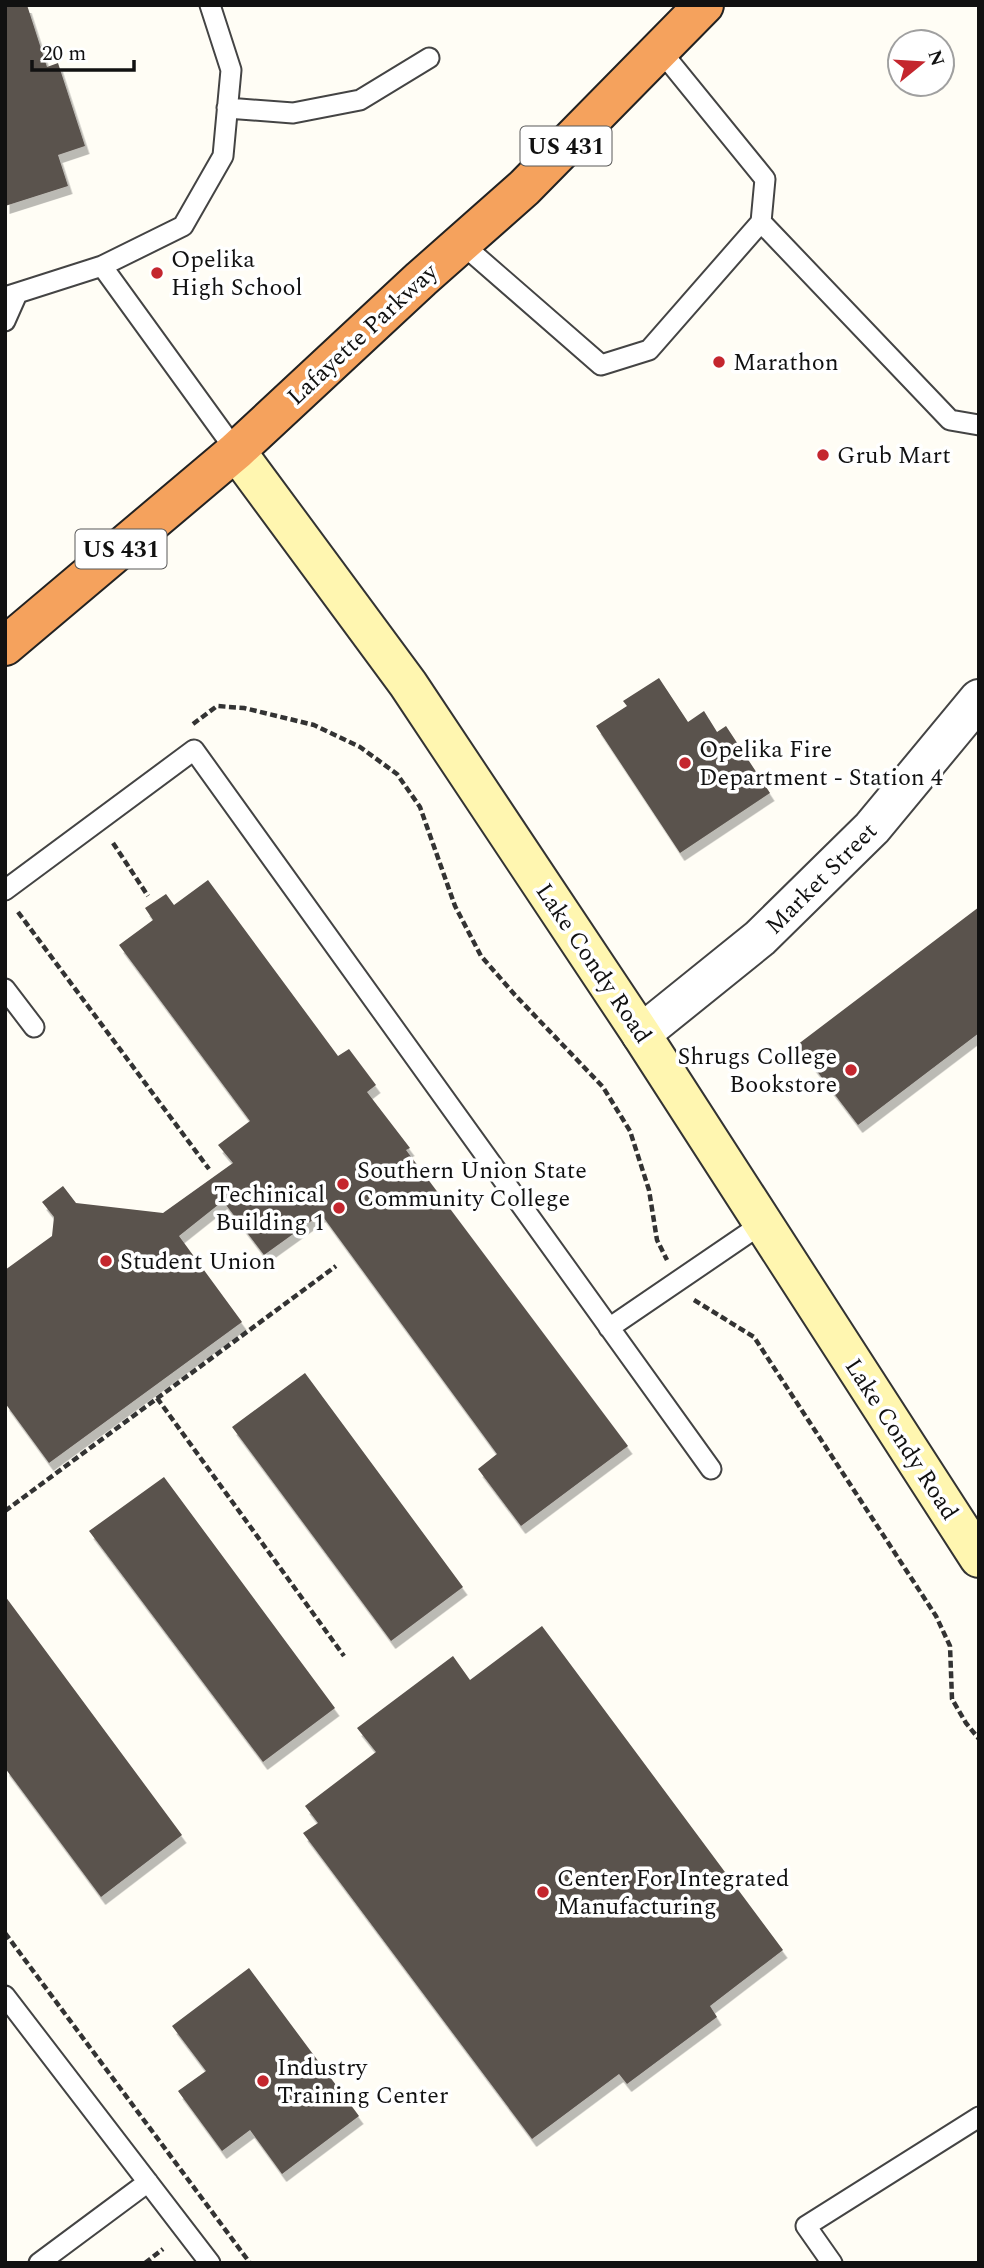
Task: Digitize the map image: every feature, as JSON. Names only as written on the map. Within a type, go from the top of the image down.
[{"type":"highway","name":"Lafayette Parkway","points":[[5,646],[236,451],[524,188],[704,5]]},
{"type":"street","name":"Lake Condy Road","points":[[236,451],[408,684],[641,1034],[979,1558]]},
{"type":"street","name":"Market Street","points":[[641,1034],[760,938],[872,828],[979,699]]},
{"type":"lane","points":[[5,321],[11,296],[102,266],[183,226],[223,156],[231,70],[210,5]]},
{"type":"lane","points":[[461,243],[601,365],[649,350],[761,222],[765,179],[660,50]]},
{"type":"lane","points":[[227,108],[293,113],[360,100],[429,58]]},
{"type":"lane","points":[[761,222],[950,421],[979,425]]},
{"type":"lane","points":[[102,266],[236,451]]},
{"type":"lane","points":[[9,898],[98,821],[194,750],[710,1469]]},
{"type":"lane","points":[[5,989],[34,1027]]},
{"type":"lane","points":[[610,1328],[763,1223]]},
{"type":"lane","points":[[5,1996],[210,2263]]},
{"type":"lane","points":[[832,2263],[806,2226],[979,2117]]},
{"type":"lane","points":[[39,2263],[148,2182]]},
{"type":"path","points":[[184,730],[217,706],[244,708],[314,725],[360,747],[397,774],[420,807],[455,906],[481,956],[603,1087],[630,1131],[649,1190],[657,1240],[684,1294],[754,1338],[936,1616],[950,1646],[952,1699],[979,1739]]},
{"type":"path","points":[[98,821],[148,896]]},
{"type":"path","points":[[9,898],[209,1169]]},
{"type":"path","points":[[5,1511],[336,1266]]},
{"type":"path","points":[[158,1398],[344,1656]]},
{"type":"path","points":[[5,1933],[250,2263]]},
{"type":"path","points":[[145,2263],[163,2249]]},
{"type":"building","points":[[5,5],[27,5],[47,67],[58,63],[85,146],[58,155],[68,186],[5,206]]},
{"type":"building","name":"Opelika Fire Department - Station 4","points":[[659,678],[688,722],[704,711],[717,732],[726,726],[770,793],[680,853],[596,726],[627,706],[623,701]]},
{"type":"building","name":"Techinical Building 1","points":[[208,880],[338,1056],[349,1049],[376,1085],[367,1092],[410,1148],[406,1150],[628,1446],[521,1526],[478,1469],[497,1454],[321,1214],[264,1255],[223,1201],[179,1236],[242,1322],[49,1463],[5,1403],[5,1270],[52,1236],[54,1217],[42,1202],[63,1186],[76,1203],[163,1213],[233,1163],[218,1145],[250,1121],[119,945],[153,920],[145,908],[166,894],[174,905]]},
{"type":"building","points":[[979,907],[979,1033],[858,1125],[797,1045]]},
{"type":"building","points":[[305,1373],[463,1587],[391,1641],[232,1427]]},
{"type":"building","points":[[164,1477],[335,1708],[263,1762],[89,1531]]},
{"type":"building","points":[[5,1596],[182,1835],[101,1897],[5,1768]]},
{"type":"building","name":"Center For Integrated Manufacturing","points":[[542,1626],[783,1950],[710,2006],[717,2017],[627,2084],[619,2074],[532,2139],[303,1833],[318,1823],[305,1806],[376,1752],[357,1728],[453,1656],[470,1680]]},
{"type":"building","name":"Industry Training Center","points":[[249,1968],[359,2116],[282,2174],[250,2130],[222,2151],[178,2091],[206,2071],[172,2026]]},
{"type":"place","name":"Opelika High School","points":[[157,273]]},
{"type":"place","name":"Marathon","points":[[719,362]]},
{"type":"place","name":"Grub Mart","points":[[823,455]]},
{"type":"place","name":"Opelika Fire Department - Station 4","points":[[685,763]]},
{"type":"place","name":"Shrugs College Bookstore","points":[[851,1070]]},
{"type":"place","name":"Southern Union State Community College","points":[[343,1184]]},
{"type":"place","name":"Techinical Building 1","points":[[339,1208]]},
{"type":"place","name":"Student Union","points":[[106,1261]]},
{"type":"place","name":"Center For Integrated Manufacturing","points":[[543,1892]]},
{"type":"place","name":"Industry Training Center","points":[[263,2081]]}]
